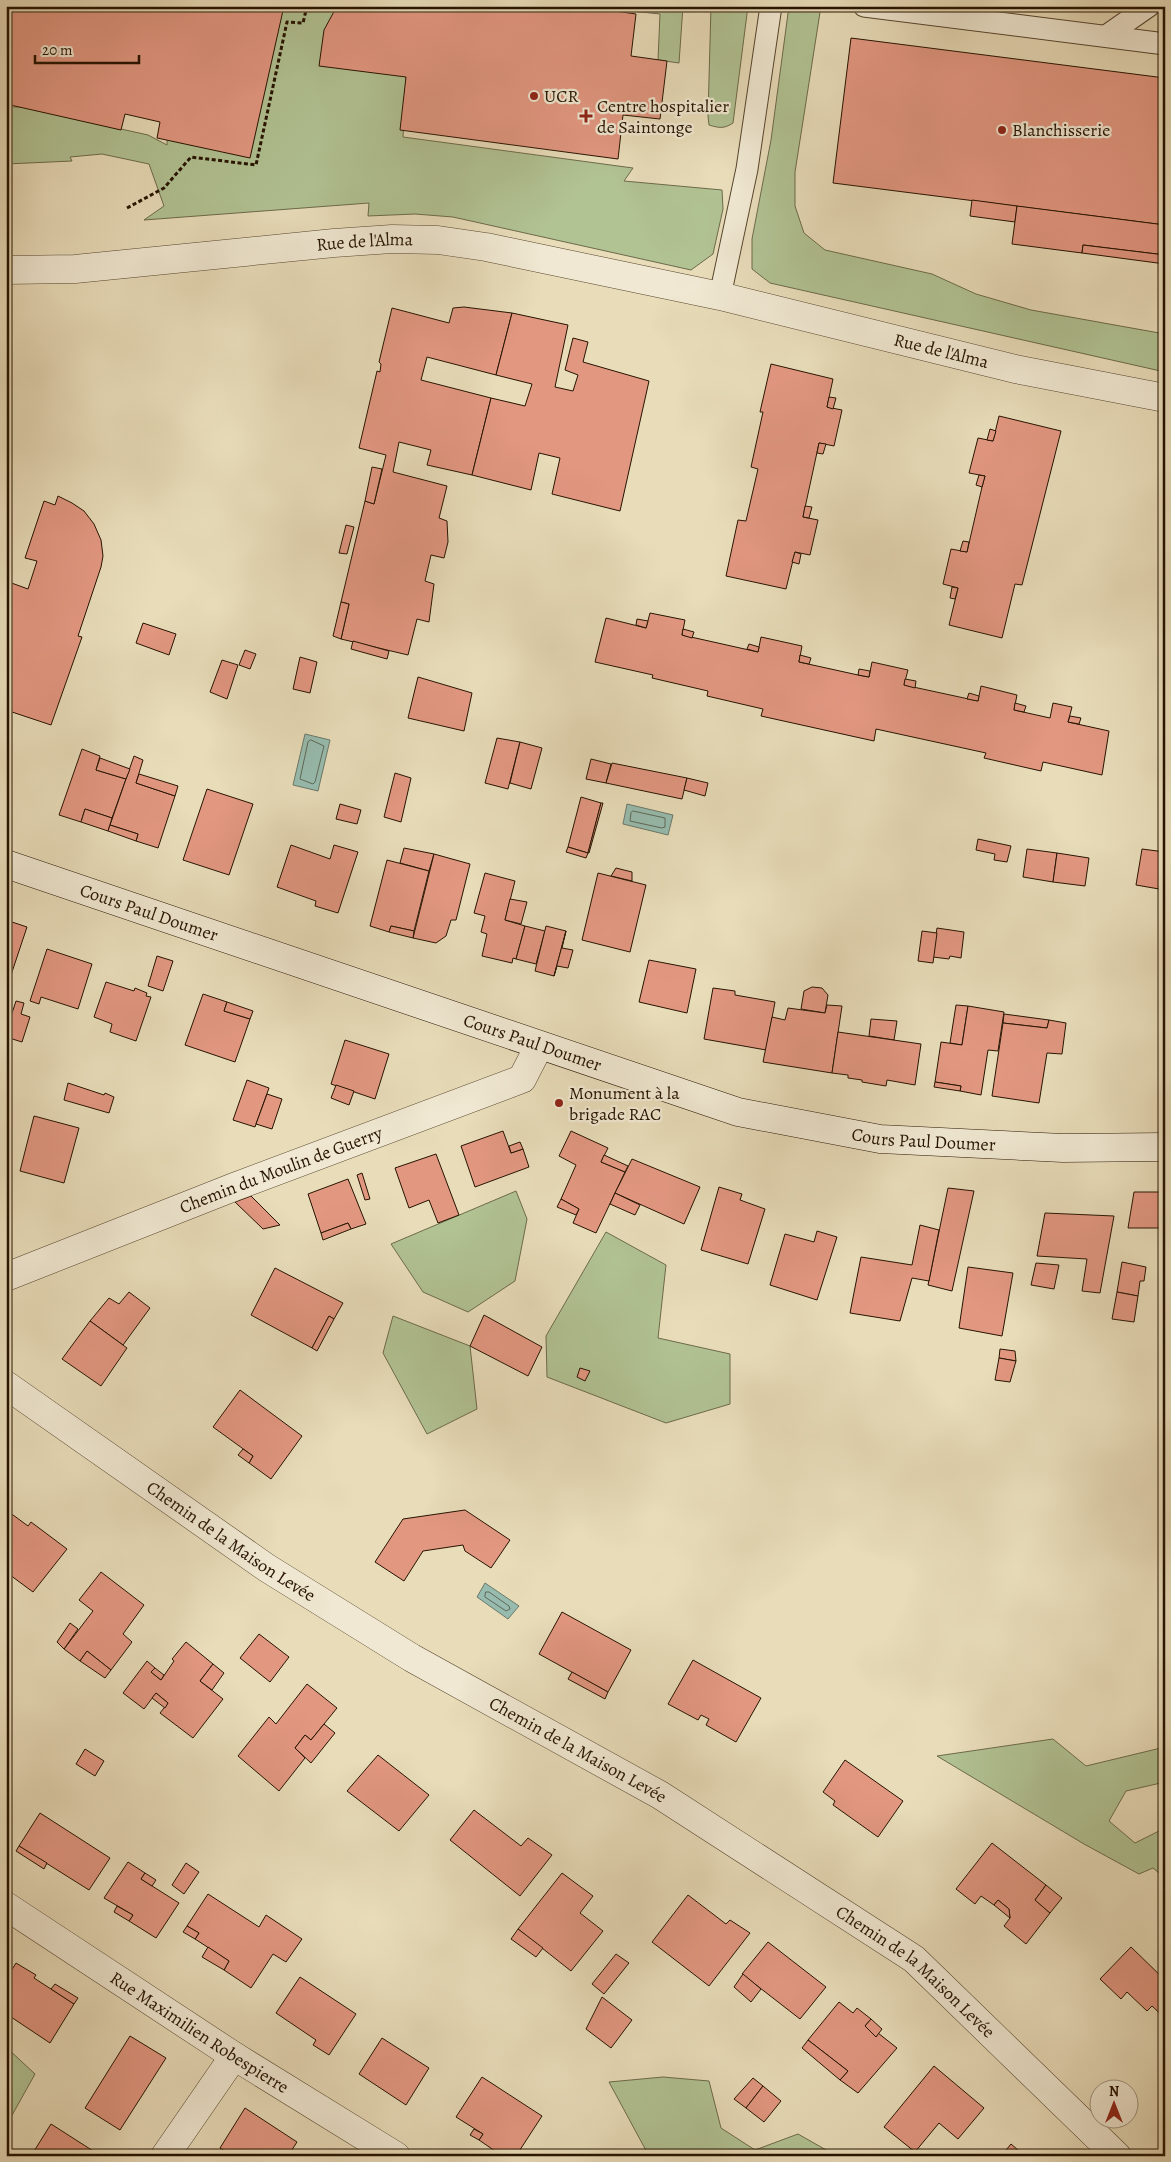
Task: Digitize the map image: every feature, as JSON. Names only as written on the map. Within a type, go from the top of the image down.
[{"type":"street","name":"Rue de l'Alma","points":[[6,270],[75,269],[334,243],[392,239],[438,240],[486,247],[720,296],[1015,369],[1165,398]]},
{"type":"street","name":"Cours Paul Doumer","points":[[6,864],[738,1112],[880,1139],[1063,1148],[1165,1147]]},
{"type":"street","name":"Chemin du Moulin de Guerry","points":[[6,1278],[234,1187],[522,1079],[540,1046]]},
{"type":"street","name":"Chemin de la Maison Levée","points":[[6,1385],[283,1578],[412,1658],[660,1795],[914,1959],[1117,2156]]},
{"type":"street","name":"Rue Maximilien Robespierre","points":[[6,1906],[234,2056],[396,2156]]},
{"type":"street","points":[[165,2156],[234,2056]]},
{"type":"lane","points":[[720,296],[747,169],[771,6]]},
{"type":"lane","points":[[864,6],[1165,44]]},
{"type":"lane","points":[[1106,36],[1149,6]]},
{"type":"path","points":[[127,208],[164,188],[191,157],[256,165],[287,22],[303,23],[307,6]]},
{"type":"green space","points":[[170,6],[387,6],[406,77],[403,137],[633,168],[624,181],[722,190],[723,209],[713,254],[691,270],[453,217],[415,214],[368,216],[369,203],[144,220],[164,206],[149,164],[102,154],[70,157],[72,161],[6,164],[6,107],[22,107],[148,135],[167,145]]},
{"type":"green space","points":[[584,6],[683,6],[679,63],[658,60],[660,14]]},
{"type":"green space","points":[[711,6],[748,6],[733,123],[721,127],[709,125],[708,116]]},
{"type":"green space","points":[[789,6],[821,6],[795,172],[795,206],[804,233],[825,250],[932,274],[976,294],[1031,310],[1165,334],[1165,372],[770,283],[752,269],[752,239],[771,140]]},
{"type":"green space","points":[[516,1191],[527,1219],[515,1281],[468,1312],[423,1292],[391,1244]]},
{"type":"green space","points":[[606,1232],[666,1265],[658,1338],[730,1354],[730,1404],[666,1423],[547,1377],[546,1336]]},
{"type":"green space","points":[[393,1316],[470,1346],[477,1409],[427,1434],[383,1353]]},
{"type":"green space","points":[[1053,1739],[1086,1766],[1165,1747],[1165,1782],[1126,1791],[1109,1821],[1135,1843],[1165,1828],[1165,1878],[1153,1868],[1139,1874],[1084,1844],[937,1756]]},
{"type":"green space","points":[[6,2047],[35,2074],[6,2126]]},
{"type":"green space","points":[[663,2077],[709,2081],[721,2128],[755,2150],[798,2134],[835,2155],[649,2156],[609,2082]]},
{"type":"water","points":[[305,734],[330,740],[318,791],[293,785]]},
{"type":"water","points":[[627,804],[673,815],[668,835],[623,824]]},
{"type":"water","points":[[485,1583],[519,1606],[508,1619],[477,1597]]},
{"type":"building","points":[[6,6],[284,6],[250,158],[157,138],[160,122],[125,114],[121,130],[6,104]]},
{"type":"building","name":"UCR","points":[[337,6],[580,6],[636,14],[631,56],[667,61],[660,119],[623,115],[618,159],[400,130],[406,77],[319,66],[324,30]]},
{"type":"building","name":"Blanchisserie","points":[[851,38],[1165,78],[1165,225],[833,183]]},
{"type":"building","points":[[972,200],[1017,206],[1015,222],[970,216]]},
{"type":"building","points":[[1017,206],[1165,225],[1165,255],[1083,245],[1082,253],[1012,244]]},
{"type":"building","points":[[1083,245],[1165,255],[1165,264],[1082,253]]},
{"type":"building","points":[[464,307],[512,313],[496,375],[427,357],[421,380],[491,398],[472,475],[427,465],[431,450],[399,442],[393,472],[447,486],[439,518],[447,521],[448,542],[444,558],[431,555],[425,581],[434,584],[429,622],[417,619],[408,655],[341,639],[349,604],[341,602],[365,501],[374,504],[386,455],[359,448],[377,371],[380,372],[381,364],[379,362],[392,308],[449,323],[453,308]]},
{"type":"building","points":[[512,313],[568,325],[555,387],[573,391],[578,375],[565,370],[573,338],[588,342],[583,362],[649,381],[620,511],[552,494],[560,458],[539,453],[531,490],[472,475],[491,398],[525,406],[532,384],[496,375]]},
{"type":"building","points":[[771,364],[833,379],[827,407],[842,410],[834,446],[819,443],[803,517],[818,520],[810,555],[795,552],[786,589],[726,576],[738,520],[746,521],[758,469],[751,467],[763,412],[760,412]]},
{"type":"building","points":[[829,397],[836,398],[833,409],[827,407]]},
{"type":"building","points":[[999,416],[1061,431],[1022,585],[1015,584],[1002,638],[949,625],[958,588],[943,584],[951,549],[967,552],[985,476],[969,473],[978,438],[993,441]]},
{"type":"building","points":[[990,429],[996,431],[993,441],[987,440]]},
{"type":"building","points":[[819,443],[826,444],[823,454],[817,453]]},
{"type":"building","points":[[372,467],[382,469],[374,504],[365,501]]},
{"type":"building","points":[[979,475],[985,476],[982,487],[976,485]]},
{"type":"building","points":[[58,496],[84,511],[94,524],[101,540],[103,556],[78,636],[82,637],[51,725],[6,710],[6,581],[28,589],[37,561],[25,558],[44,501],[55,505]]},
{"type":"building","points":[[805,506],[812,507],[809,518],[803,517]]},
{"type":"building","points":[[346,525],[354,527],[347,554],[339,553]]},
{"type":"building","points":[[963,541],[969,542],[967,552],[960,551]]},
{"type":"building","points":[[795,552],[801,554],[799,564],[792,562]]},
{"type":"building","points":[[952,587],[958,588],[955,599],[950,598]]},
{"type":"building","points":[[341,602],[349,604],[341,639],[333,636]]},
{"type":"building","points":[[650,613],[685,620],[682,635],[758,652],[761,637],[802,646],[799,662],[869,677],[872,662],[908,670],[904,685],[978,701],[981,686],[1017,695],[1014,710],[1050,718],[1053,703],[1072,707],[1068,722],[1109,731],[1102,775],[1043,762],[1041,771],[984,758],[986,753],[876,729],[874,741],[761,716],[763,709],[707,696],[708,691],[652,678],[653,675],[595,662],[606,618],[646,628]]},
{"type":"building","points":[[637,619],[648,621],[646,628],[636,625]]},
{"type":"building","points":[[143,623],[176,634],[169,655],[136,643]]},
{"type":"building","points":[[683,629],[694,632],[692,638],[682,635]]},
{"type":"building","points":[[353,641],[389,651],[387,659],[351,649]]},
{"type":"building","points":[[749,644],[759,647],[758,652],[747,649]]},
{"type":"building","points":[[245,650],[256,654],[250,669],[239,665]]},
{"type":"building","points":[[800,655],[811,658],[809,664],[799,662]]},
{"type":"building","points":[[300,657],[317,662],[310,693],[293,689]]},
{"type":"building","points":[[222,660],[238,665],[227,699],[210,692]]},
{"type":"building","points":[[859,669],[870,671],[869,677],[858,675]]},
{"type":"building","points":[[418,677],[472,693],[464,731],[408,718]]},
{"type":"building","points":[[905,679],[916,681],[915,688],[904,685]]},
{"type":"building","points":[[969,693],[979,696],[978,701],[967,699]]},
{"type":"building","points":[[1015,703],[1026,706],[1024,712],[1014,710]]},
{"type":"building","points":[[1070,716],[1081,718],[1079,724],[1068,722]]},
{"type":"building","points":[[497,738],[520,742],[508,789],[485,783]]},
{"type":"building","points":[[520,742],[542,748],[531,789],[510,783]]},
{"type":"building","points":[[82,749],[100,756],[96,770],[126,779],[112,818],[85,809],[81,822],[59,815]]},
{"type":"building","points":[[134,756],[143,760],[136,783],[175,796],[158,848],[136,841],[138,834],[110,825]]},
{"type":"building","points":[[100,758],[130,769],[126,779],[96,770]]},
{"type":"building","points":[[591,759],[611,764],[606,783],[586,779]]},
{"type":"building","points":[[612,763],[687,778],[682,799],[606,783]]},
{"type":"building","points":[[395,773],[411,778],[401,822],[384,817]]},
{"type":"building","points":[[139,774],[178,786],[175,796],[136,783]]},
{"type":"building","points":[[687,778],[708,783],[705,796],[684,790]]},
{"type":"building","points":[[207,789],[253,804],[229,875],[183,860]]},
{"type":"building","points":[[581,797],[601,803],[588,853],[568,847]]},
{"type":"building","points":[[601,803],[603,803],[588,853]]},
{"type":"building","points":[[340,804],[361,810],[357,824],[336,819]]},
{"type":"building","points":[[85,809],[112,818],[108,831],[81,822]]},
{"type":"building","points":[[110,825],[138,834],[136,841],[108,831]]},
{"type":"building","points":[[978,839],[1011,846],[1007,862],[994,860],[995,854],[976,850]]},
{"type":"building","points":[[291,845],[330,859],[334,845],[358,852],[338,913],[315,906],[316,901],[277,887]]},
{"type":"building","points":[[568,847],[588,853],[586,858],[566,852]]},
{"type":"building","points":[[404,848],[434,854],[429,871],[400,863]]},
{"type":"building","points":[[1027,849],[1057,853],[1053,882],[1023,877]]},
{"type":"building","points":[[1142,849],[1165,852],[1165,890],[1136,885]]},
{"type":"building","points":[[1057,853],[1089,858],[1085,886],[1053,882]]},
{"type":"building","points":[[434,854],[470,864],[456,920],[451,920],[446,936],[436,943],[413,938]]},
{"type":"building","points":[[387,860],[429,871],[414,931],[391,926],[389,932],[370,926]]},
{"type":"building","points":[[616,868],[632,872],[632,881],[611,876]]},
{"type":"building","points":[[485,873],[515,881],[505,920],[525,926],[516,959],[513,958],[512,963],[482,956],[487,934],[481,932],[485,916],[474,913]]},
{"type":"building","points":[[598,873],[646,885],[630,952],[582,940]]},
{"type":"building","points":[[510,899],[527,902],[521,924],[505,920]]},
{"type":"building","points":[[6,920],[27,927],[9,981],[6,980]]},
{"type":"building","points":[[391,926],[414,931],[413,938],[389,932]]},
{"type":"building","points":[[525,926],[545,931],[536,964],[516,959]]},
{"type":"building","points":[[546,926],[566,931],[554,976],[535,971]]},
{"type":"building","points":[[937,928],[964,932],[961,958],[950,956],[949,959],[933,957]]},
{"type":"building","points":[[566,931],[562,948],[573,950],[568,968],[557,966],[554,976]]},
{"type":"building","points":[[922,931],[937,933],[933,963],[918,961]]},
{"type":"building","points":[[47,949],[92,964],[78,1009],[41,997],[39,1004],[30,1001]]},
{"type":"building","points":[[157,956],[173,961],[163,991],[148,986]]},
{"type":"building","points":[[649,960],[696,969],[687,1013],[639,1002]]},
{"type":"building","points":[[106,982],[134,991],[135,988],[147,993],[146,996],[151,997],[136,1041],[110,1032],[112,1024],[94,1017]]},
{"type":"building","points":[[812,987],[822,988],[828,995],[825,1013],[801,1009],[804,991]]},
{"type":"building","points":[[713,988],[735,991],[735,995],[775,1002],[766,1050],[704,1039]]},
{"type":"building","points":[[203,994],[227,1002],[224,1011],[250,1019],[235,1062],[185,1045]]},
{"type":"building","points":[[16,1001],[24,1003],[21,1014],[30,1017],[22,1042],[6,1037],[6,1031]]},
{"type":"building","points":[[227,1002],[253,1011],[250,1019],[224,1011]]},
{"type":"building","points":[[827,1005],[842,1006],[832,1073],[763,1062],[772,1017],[785,1020],[788,1008],[825,1013]]},
{"type":"building","points":[[956,1005],[968,1006],[962,1045],[950,1043]]},
{"type":"building","points":[[968,1006],[1004,1012],[998,1051],[988,1050],[981,1095],[960,1091],[961,1086],[935,1082],[941,1042],[962,1045]]},
{"type":"building","points":[[1004,1014],[1049,1020],[1047,1028],[1003,1023]]},
{"type":"building","points":[[871,1019],[897,1021],[894,1040],[869,1036]]},
{"type":"building","points":[[1049,1020],[1066,1023],[1062,1054],[1047,1053],[1039,1103],[992,1096],[1003,1023],[1047,1028]]},
{"type":"building","points":[[838,1032],[921,1044],[915,1085],[887,1080],[886,1086],[848,1078],[848,1075],[832,1073]]},
{"type":"building","points":[[345,1040],[389,1054],[375,1099],[331,1084]]},
{"type":"building","points":[[247,1080],[269,1088],[255,1127],[233,1120]]},
{"type":"building","points":[[935,1082],[961,1086],[960,1091],[934,1087]]},
{"type":"building","points":[[68,1083],[114,1097],[109,1113],[64,1100]]},
{"type":"building","points":[[336,1085],[354,1091],[349,1105],[331,1098]]},
{"type":"building","points":[[267,1094],[282,1099],[272,1129],[256,1124]]},
{"type":"building","points":[[34,1116],[79,1128],[64,1183],[20,1171]]},
{"type":"building","points":[[503,1131],[511,1153],[523,1149],[529,1167],[475,1187],[461,1146]]},
{"type":"building","points":[[571,1131],[608,1148],[601,1162],[625,1172],[596,1233],[573,1223],[579,1209],[561,1199],[576,1165],[559,1156]]},
{"type":"building","points":[[520,1142],[523,1149],[511,1153],[509,1146]]},
{"type":"building","points":[[436,1154],[459,1215],[438,1223],[429,1200],[409,1208],[395,1168]]},
{"type":"building","points":[[604,1155],[628,1166],[625,1172],[601,1162]]},
{"type":"building","points":[[632,1159],[700,1187],[684,1224],[615,1193]]},
{"type":"building","points":[[362,1173],[370,1199],[365,1200],[357,1175]]},
{"type":"building","points":[[348,1179],[366,1224],[351,1229],[348,1223],[321,1233],[308,1194]]},
{"type":"building","points":[[719,1187],[742,1194],[740,1200],[765,1209],[748,1264],[701,1250]]},
{"type":"building","points":[[948,1188],[974,1191],[952,1291],[928,1285]]},
{"type":"building","points":[[1134,1192],[1165,1192],[1165,1228],[1128,1228]]},
{"type":"building","points":[[615,1193],[640,1205],[635,1215],[610,1204]]},
{"type":"building","points":[[251,1196],[280,1225],[263,1229],[235,1202]]},
{"type":"building","points":[[561,1199],[579,1209],[576,1215],[557,1207]]},
{"type":"building","points":[[1045,1213],[1114,1216],[1100,1293],[1082,1291],[1087,1259],[1037,1256]]},
{"type":"building","points":[[348,1223],[351,1229],[323,1240],[321,1233]]},
{"type":"building","points":[[920,1225],[939,1230],[929,1281],[912,1278],[900,1321],[850,1313],[861,1257],[912,1265]]},
{"type":"building","points":[[817,1231],[837,1237],[817,1300],[770,1285],[785,1234],[814,1242]]},
{"type":"building","points":[[1122,1262],[1146,1267],[1144,1281],[1140,1281],[1138,1296],[1117,1292]]},
{"type":"building","points":[[1036,1263],[1059,1265],[1054,1289],[1031,1285]]},
{"type":"building","points":[[968,1267],[1013,1273],[1002,1336],[959,1328]]},
{"type":"building","points":[[275,1268],[343,1303],[334,1319],[329,1316],[312,1348],[251,1315]]},
{"type":"building","points":[[129,1292],[150,1308],[123,1345],[90,1321],[109,1298],[119,1304]]},
{"type":"building","points":[[1117,1292],[1138,1296],[1134,1322],[1112,1319]]},
{"type":"building","points":[[484,1315],[542,1347],[528,1376],[470,1346]]},
{"type":"building","points":[[329,1316],[334,1319],[317,1351],[312,1348]]},
{"type":"building","points":[[90,1321],[127,1348],[101,1386],[62,1359]]},
{"type":"building","points":[[1000,1349],[1015,1351],[1016,1361],[999,1358]]},
{"type":"building","points":[[999,1358],[1016,1361],[1010,1382],[995,1380]]},
{"type":"building","points":[[580,1368],[590,1371],[585,1381],[577,1377]]},
{"type":"building","points":[[240,1390],[302,1436],[271,1479],[249,1463],[253,1456],[213,1427]]},
{"type":"building","points":[[243,1449],[253,1456],[249,1463],[238,1455]]},
{"type":"building","points":[[465,1510],[510,1540],[491,1568],[465,1551],[463,1545],[423,1551],[404,1581],[375,1562],[403,1519]]},
{"type":"building","points":[[9,1512],[28,1526],[31,1522],[67,1549],[33,1592],[6,1572],[6,1516]]},
{"type":"building","points":[[101,1572],[144,1605],[123,1634],[132,1642],[111,1670],[87,1651],[80,1661],[64,1649],[93,1611],[79,1600]]},
{"type":"building","points":[[562,1612],[631,1650],[608,1692],[539,1654]]},
{"type":"building","points":[[70,1623],[78,1629],[64,1649],[57,1642]]},
{"type":"building","points":[[259,1634],[289,1657],[270,1682],[240,1658]]},
{"type":"building","points":[[186,1642],[213,1664],[200,1681],[223,1699],[193,1738],[160,1713],[168,1703],[156,1693],[144,1709],[123,1693],[147,1661],[155,1668],[151,1672],[161,1680],[174,1661],[172,1659]]},
{"type":"building","points":[[87,1651],[111,1670],[105,1678],[80,1661]]},
{"type":"building","points":[[693,1660],[761,1698],[736,1742],[706,1725],[709,1719],[701,1715],[698,1720],[668,1704]]},
{"type":"building","points":[[213,1664],[224,1673],[212,1690],[200,1681]]},
{"type":"building","points":[[155,1668],[164,1675],[161,1680],[151,1672]]},
{"type":"building","points":[[572,1672],[608,1692],[605,1699],[568,1679]]},
{"type":"building","points":[[307,1684],[337,1708],[311,1740],[305,1735],[295,1748],[305,1758],[279,1791],[238,1756],[269,1717],[276,1724]]},
{"type":"building","points":[[156,1693],[168,1703],[165,1708],[152,1698]]},
{"type":"building","points":[[324,1724],[335,1733],[311,1763],[295,1748],[305,1735],[311,1740]]},
{"type":"building","points":[[85,1749],[104,1761],[95,1776],[76,1764]]},
{"type":"building","points":[[378,1755],[429,1795],[399,1831],[347,1791]]},
{"type":"building","points":[[845,1760],[903,1801],[878,1837],[833,1805],[835,1801],[823,1792]]},
{"type":"building","points":[[474,1810],[521,1846],[528,1838],[552,1855],[520,1896],[450,1840]]},
{"type":"building","points":[[40,1813],[110,1858],[89,1890],[19,1846]]},
{"type":"building","points":[[992,1843],[1046,1885],[1035,1900],[1050,1913],[1026,1944],[1004,1926],[1010,1918],[1009,1909],[998,1900],[994,1905],[981,1896],[975,1904],[956,1889]]},
{"type":"building","points":[[19,1846],[47,1863],[44,1869],[16,1851]]},
{"type":"building","points":[[128,1862],[145,1873],[141,1879],[179,1903],[156,1938],[129,1921],[133,1915],[104,1898]]},
{"type":"building","points":[[186,1863],[199,1872],[184,1894],[172,1885]]},
{"type":"building","points":[[145,1873],[156,1880],[152,1886],[141,1879]]},
{"type":"building","points":[[562,1873],[593,1896],[580,1913],[603,1931],[571,1971],[518,1929]]},
{"type":"building","points":[[1046,1885],[1062,1898],[1050,1913],[1035,1900]]},
{"type":"building","points":[[208,1894],[259,1927],[266,1915],[302,1939],[286,1962],[273,1954],[251,1988],[224,1970],[229,1961],[195,1939],[199,1933],[187,1926]]},
{"type":"building","points":[[688,1895],[726,1924],[730,1920],[750,1933],[709,1986],[652,1942]]},
{"type":"building","points":[[998,1900],[1009,1909],[1010,1918],[994,1905]]},
{"type":"building","points":[[117,1906],[133,1915],[129,1921],[114,1912]]},
{"type":"building","points":[[187,1926],[199,1933],[195,1939],[183,1932]]},
{"type":"building","points":[[518,1929],[543,1948],[536,1957],[511,1939]]},
{"type":"building","points":[[768,1942],[826,1987],[800,2019],[742,1974]]},
{"type":"building","points":[[208,1947],[229,1961],[224,1970],[202,1957]]},
{"type":"building","points":[[1131,1947],[1165,1980],[1165,2018],[1152,2006],[1147,2011],[1127,1992],[1121,1999],[1100,1979]]},
{"type":"building","points":[[616,1954],[629,1963],[604,1994],[592,1984]]},
{"type":"building","points":[[16,1963],[36,1975],[34,1978],[74,2004],[50,2043],[8,2015],[12,2010],[6,2006],[6,1979]]},
{"type":"building","points":[[743,1974],[761,1989],[751,2002],[734,1987]]},
{"type":"building","points":[[300,1977],[356,2014],[329,2055],[313,2045],[316,2040],[276,2013]]},
{"type":"building","points":[[55,1984],[78,1998],[74,2004],[51,1989]]},
{"type":"building","points":[[602,1997],[632,2020],[611,2048],[586,2029]]},
{"type":"building","points":[[839,2002],[853,2013],[857,2008],[871,2019],[865,2026],[876,2037],[878,2033],[897,2048],[858,2093],[840,2080],[848,2071],[808,2040]]},
{"type":"building","points":[[871,2019],[882,2029],[876,2037],[865,2026]]},
{"type":"building","points":[[130,2036],[166,2058],[120,2130],[85,2108]]},
{"type":"building","points":[[382,2038],[429,2068],[406,2105],[359,2074]]},
{"type":"building","points":[[808,2040],[848,2071],[840,2080],[802,2048]]},
{"type":"building","points":[[934,2066],[984,2108],[958,2139],[939,2123],[915,2152],[884,2127]]},
{"type":"building","points":[[482,2077],[542,2116],[516,2156],[492,2156],[495,2151],[479,2140],[483,2134],[456,2117]]},
{"type":"building","points":[[753,2078],[763,2086],[746,2108],[734,2099]]},
{"type":"building","points":[[763,2086],[781,2101],[764,2122],[746,2108]]},
{"type":"building","points":[[245,2108],[297,2142],[288,2156],[233,2156],[220,2148]]},
{"type":"building","points":[[51,2124],[101,2156],[31,2156]]},
{"type":"building","points":[[474,2129],[483,2134],[479,2140],[470,2135]]},
{"type":"building","points":[[1011,2144],[1025,2156],[1001,2156]]},
{"type":"place","name":"UCR","points":[[534,96]]},
{"type":"place","name":"Centre hospitalier de Saintonge","points":[[586,116]]},
{"type":"place","name":"Blanchisserie","points":[[1002,130]]},
{"type":"place","name":"Monument à la brigade RAC","points":[[559,1103]]}]
